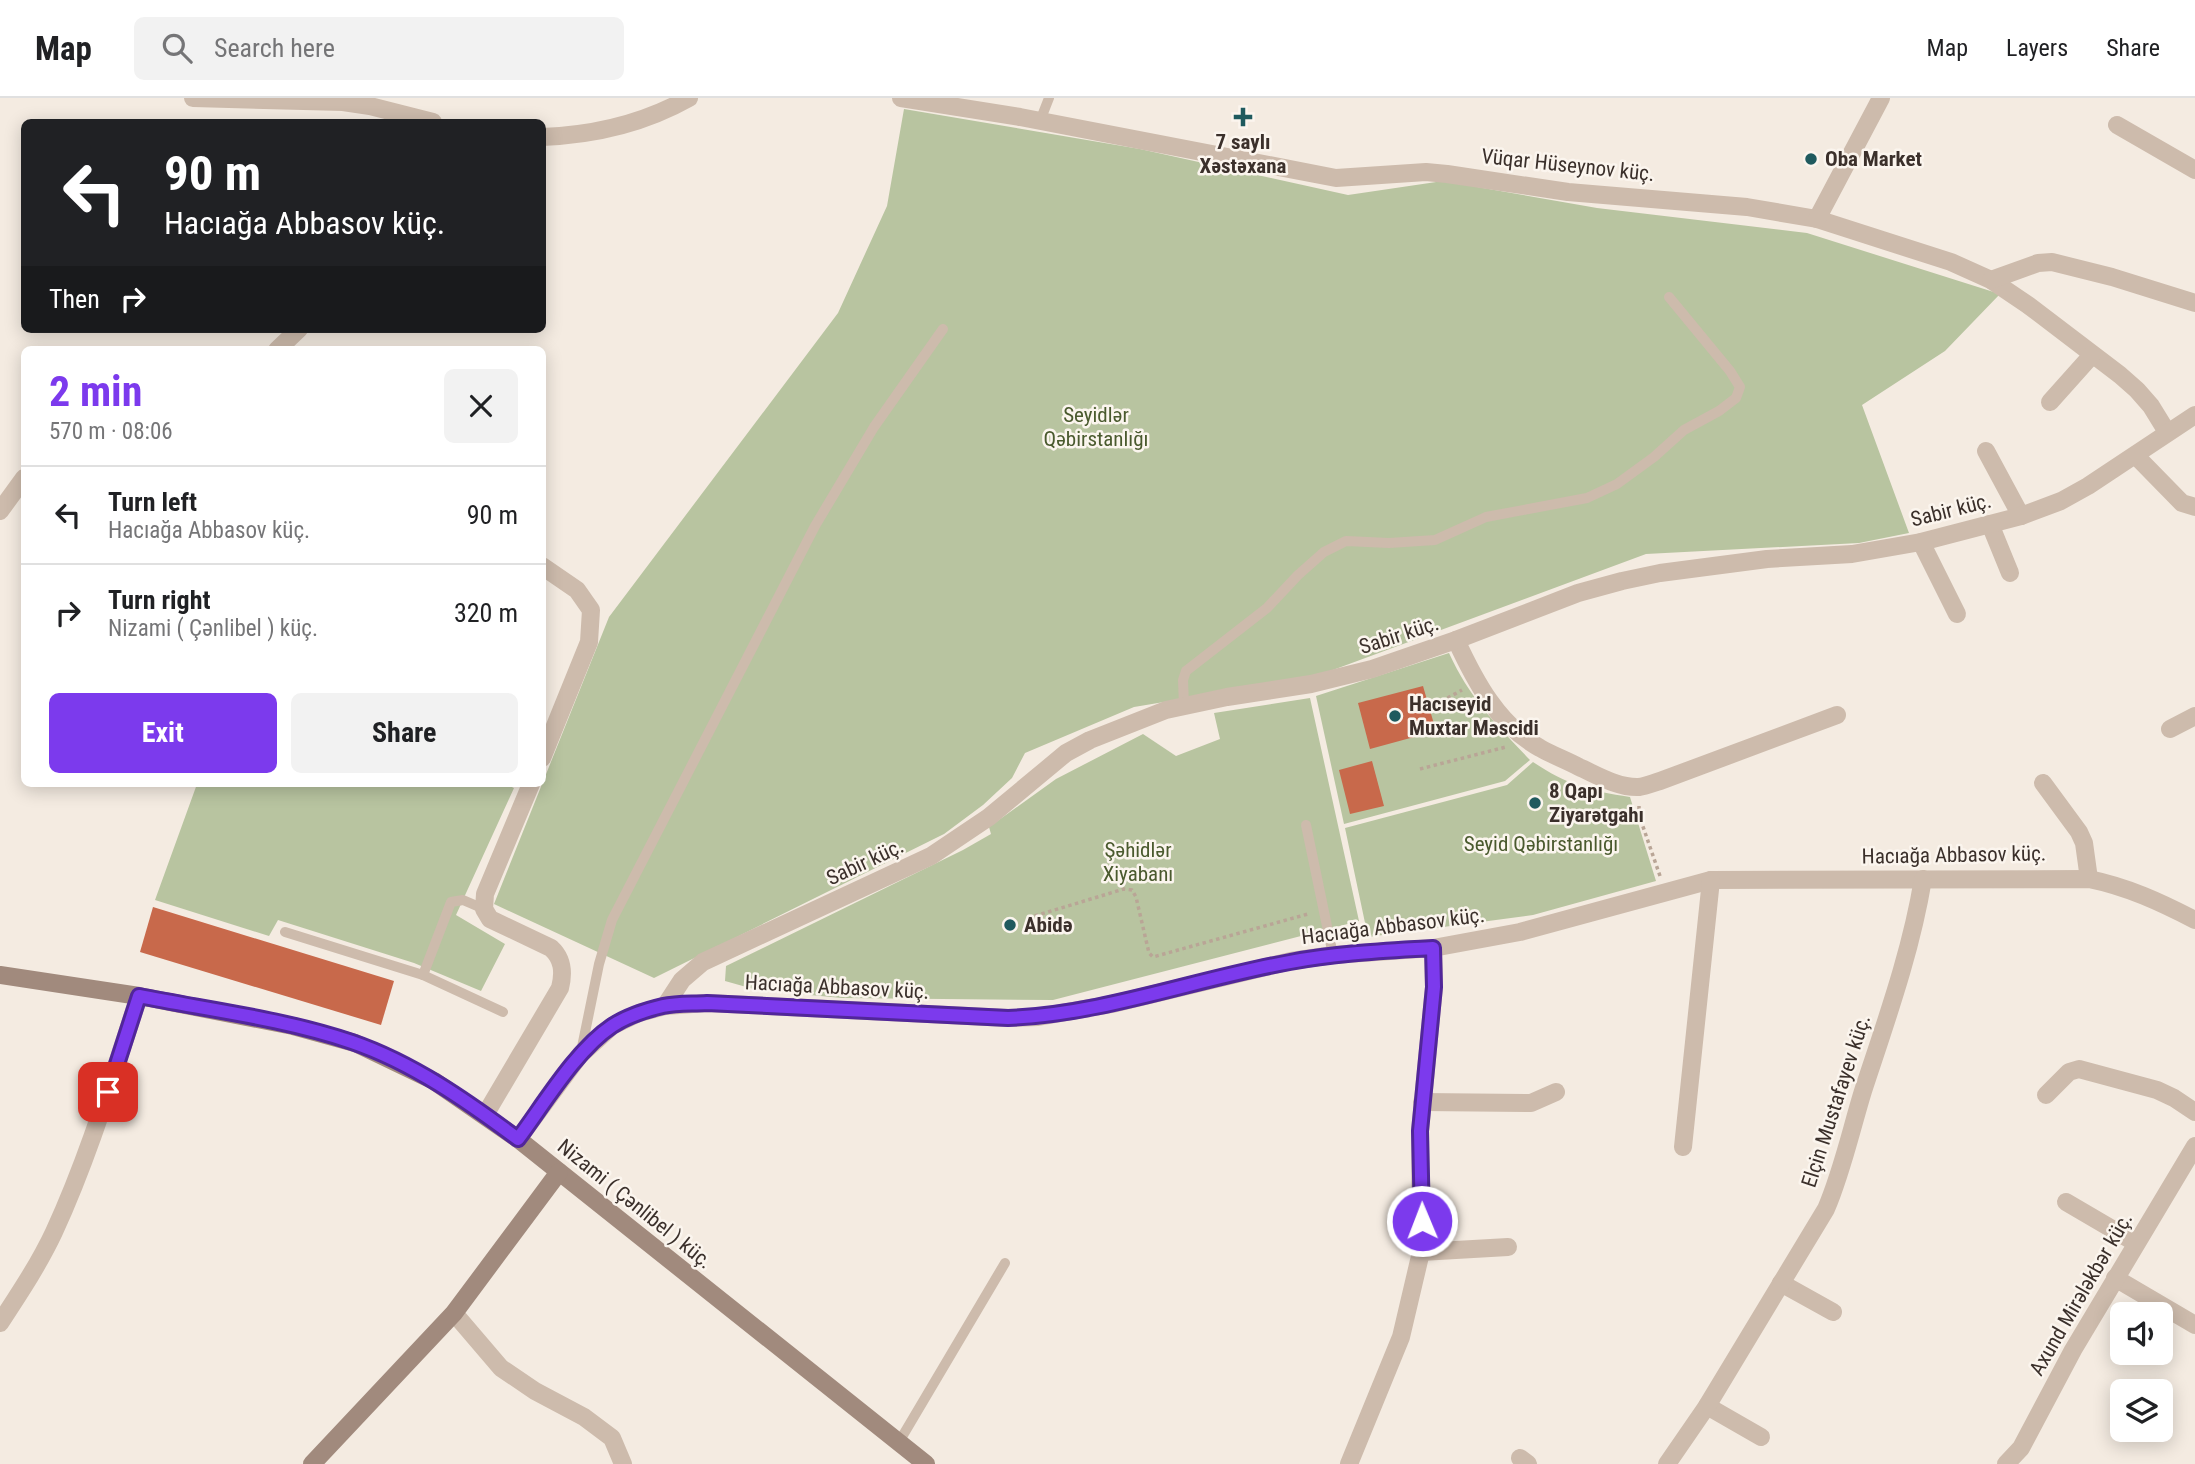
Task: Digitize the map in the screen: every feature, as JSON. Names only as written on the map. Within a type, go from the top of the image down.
[{"type":"main road","name":"Nizami ( Çənlibel ) küç.","points":[[0,975],[139,996],[293,1026],[355,1043],[434,1081],[518,1139],[926,1464]]},
{"type":"main road","points":[[312,1464],[454,1313],[559,1172]]},
{"type":"street","points":[[193,98],[343,102],[421,119]]},
{"type":"street","points":[[546,137],[573,136],[626,126],[661,113],[689,98]]},
{"type":"street","name":"Vüqar Hüseynov küç.","points":[[901,98],[1040,121],[1336,178],[1447,174],[1568,192],[1747,206],[1816,219],[1951,262],[1991,280],[2120,374],[2151,406],[2167,432]]},
{"type":"street","points":[[1816,219],[1881,98]]},
{"type":"street","points":[[2117,125],[2195,170]]},
{"type":"street","points":[[1991,280],[2038,263],[2052,262],[2112,277],[2195,303]]},
{"type":"street","points":[[281,346],[295,333]]},
{"type":"street","points":[[2050,402],[2092,355]]},
{"type":"street","name":"Sabir küç.","points":[[665,1006],[682,980],[703,962],[931,856],[989,817],[1066,753],[1090,740],[1184,705],[1330,680],[1371,669],[1456,640],[1555,601],[1622,581],[1660,573],[1767,559],[1852,554],[1921,542],[2021,516],[2061,502],[2136,456],[2195,415]]},
{"type":"street","points":[[1986,451],[2021,516]]},
{"type":"street","points":[[2136,456],[2182,503],[2195,506]]},
{"type":"street","points":[[0,510],[21,482]]},
{"type":"street","points":[[1990,524],[2010,573]]},
{"type":"street","points":[[1921,542],[1957,614]]},
{"type":"street","points":[[546,569],[577,590],[591,610],[589,642],[546,748]]},
{"type":"street","points":[[1456,640],[1476,682],[1503,717],[1523,736],[1539,748],[1608,781],[1639,787],[1660,781],[1838,715]]},
{"type":"street","points":[[2170,729],[2195,716]]},
{"type":"street","points":[[2043,783],[2079,832],[2084,843],[2089,879]]},
{"type":"street","points":[[485,1115],[560,988],[563,976],[561,962],[551,948],[490,919],[484,909],[485,894],[530,787]]},
{"type":"street","name":"Elçin Mustafayev küç.","points":[[1667,1464],[1707,1406],[1826,1209],[1835,1188],[1906,957],[1923,879]]},
{"type":"street","name":"Hacıağa Abbasov küç.","points":[[518,1139],[580,1055],[612,1026],[639,1013],[665,1006],[707,1003],[1008,1018],[1038,1017],[1112,1004],[1291,961],[1433,948],[1520,932],[1711,880],[2089,879],[2147,895],[2195,920]]},
{"type":"street","points":[[1683,1147],[1711,880]]},
{"type":"street","points":[[1349,1464],[1401,1337],[1421,1252],[1420,1131],[1434,987],[1433,948]]},
{"type":"street","points":[[0,1324],[54,1232],[100,1116],[139,996]]},
{"type":"street","points":[[2046,1095],[2069,1072],[2080,1069],[2157,1090],[2195,1112]]},
{"type":"street","points":[[1422,1102],[1531,1103],[1556,1092]]},
{"type":"street","name":"Axund Mirələkbər küç.","points":[[2006,1464],[2021,1448],[2073,1350],[2195,1146]]},
{"type":"street","points":[[2066,1202],[2136,1243]]},
{"type":"street","points":[[1421,1252],[1508,1247]]},
{"type":"street","points":[[2115,1278],[2195,1325]]},
{"type":"street","points":[[1781,1283],[1833,1312]]},
{"type":"street","points":[[454,1313],[501,1368],[535,1391],[584,1416],[612,1438],[623,1464]]},
{"type":"street","points":[[1707,1406],[1761,1437]]},
{"type":"lane","points":[[1040,121],[1049,98]]},
{"type":"lane","points":[[1184,705],[1183,680],[1186,671],[1267,608],[1324,552],[1346,541],[1389,543],[1435,540],[1486,517],[1504,512],[1587,498],[1617,484],[1654,457],[1684,430],[1719,411],[1736,398],[1740,387],[1730,371],[1669,297]]},
{"type":"lane","points":[[580,1055],[599,964],[612,920],[816,526],[874,427],[943,328]]},
{"type":"lane","points":[[1306,825],[1333,956]]},
{"type":"lane","points":[[423,975],[451,902],[463,900],[484,909]]},
{"type":"lane","points":[[285,932],[423,975],[503,1012]]},
{"type":"lane","points":[[899,1442],[1004,1264]]},
{"type":"path","points":[[1429,708],[1476,682]]},
{"type":"path","points":[[1420,769],[1504,749],[1523,736]]},
{"type":"path","points":[[1639,787],[1639,815],[1665,892]]},
{"type":"path","points":[[1028,918],[1124,889],[1132,890],[1149,953],[1153,957],[1324,910]]},
{"type":"green space","name":"Seyidlər Qəbirstanlığı","points":[[904,109],[1140,149],[1348,195],[1443,181],[1597,208],[1807,233],[2000,294],[1945,351],[1862,405],[1909,533],[1859,543],[1646,554],[1314,677],[1134,707],[1025,753],[1012,778],[983,805],[944,834],[654,978],[494,904],[541,787],[546,787],[546,774],[609,617],[838,313],[887,206]]},
{"type":"green space","points":[[1449,653],[1475,698],[1530,760],[1505,781],[1344,824],[1316,696]]},
{"type":"green space","name":"Şəhidlər Xiyabanı","points":[[1310,698],[1359,921],[1053,1000],[842,998],[757,990],[725,981],[726,966],[963,850],[991,834],[989,827],[1056,779],[1143,734],[1176,756],[1220,739],[1214,713]]},
{"type":"green space","name":"Seyid Qəbirstanlığı","points":[[1533,762],[1579,786],[1630,797],[1656,881],[1533,915],[1368,937],[1345,828],[1507,785]]},
{"type":"green space","points":[[196,787],[514,788],[456,915],[505,944],[481,991],[414,963],[278,920],[269,936],[155,900]]},
{"type":"building","points":[[1423,686],[1436,731],[1370,749],[1358,703]]},
{"type":"building","points":[[1372,761],[1384,806],[1350,814],[1339,770]]},
{"type":"building","points":[[153,907],[394,981],[381,1025],[140,952]]},
{"type":"place","name":"7 saylı Xəstəxana","points":[[1243,117]]},
{"type":"place","name":"Oba Market","points":[[1811,159]]},
{"type":"place","name":"Hacıseyid Muxtar Məscidi","points":[[1395,716]]},
{"type":"place","name":"8 Qapı Ziyarətgahı","points":[[1535,803]]},
{"type":"place","name":"Abidə","points":[[1010,925]]},
{"type":"route","points":[[108,1092],[139,996],[293,1026],[355,1043],[434,1081],[518,1139],[580,1055],[596,1040],[612,1026],[639,1013],[665,1006],[707,1003],[1008,1018],[1038,1017],[1112,1004],[1291,961],[1433,948],[1434,987],[1420,1131],[1422,1221]]}]
